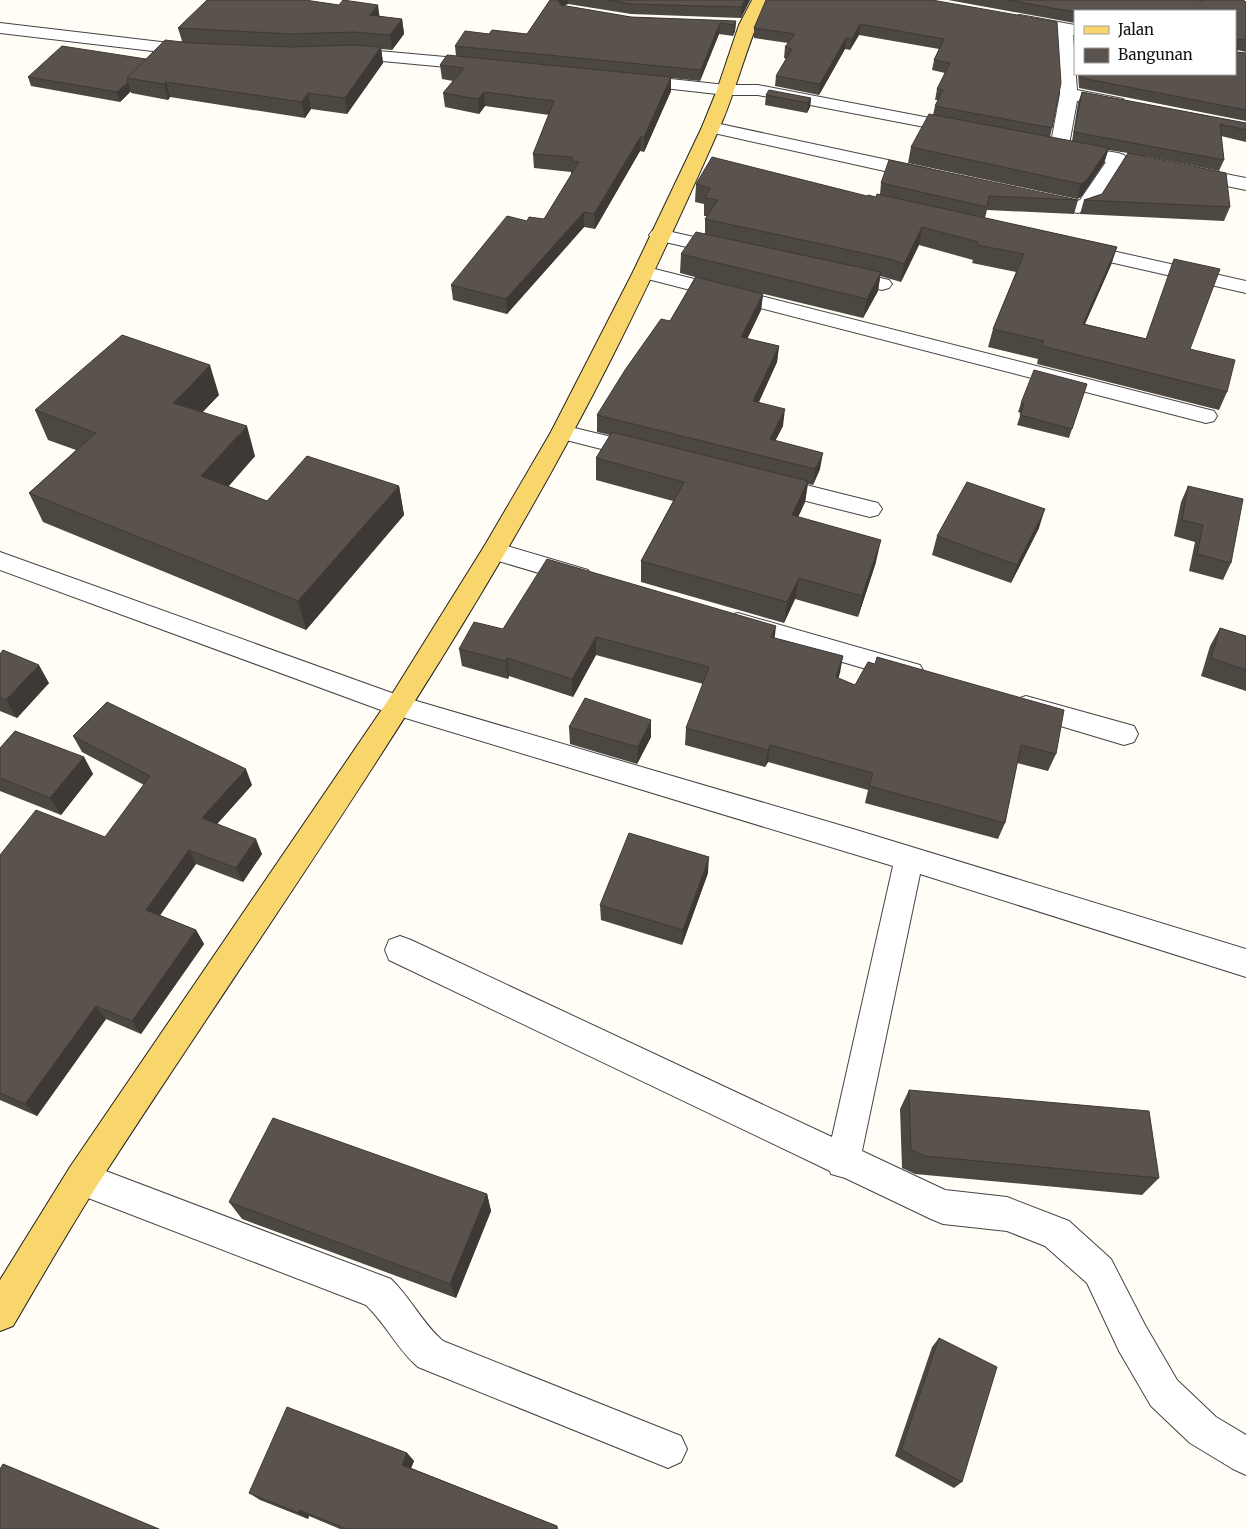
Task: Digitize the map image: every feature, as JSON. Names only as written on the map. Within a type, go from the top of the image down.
[{"type":"main road","points":[[0,1313],[82,1179],[398,706],[494,551],[562,432],[660,235],[702,166],[710,127],[726,90],[738,24],[760,0]]},
{"type":"street","points":[[1007,18],[1070,29],[1069,94],[1059,148]]},
{"type":"street","points":[[0,28],[214,52]]},
{"type":"street","points":[[328,53],[355,53],[492,66]]},
{"type":"street","points":[[619,79],[726,90],[758,90],[981,133]]},
{"type":"street","points":[[1069,94],[1134,106]]},
{"type":"street","points":[[710,127],[945,179]]},
{"type":"street","points":[[1023,196],[1072,206],[1082,206],[1089,203],[1127,160],[1040,145]]},
{"type":"street","points":[[1172,169],[1246,184]]},
{"type":"street","points":[[660,235],[747,254]]},
{"type":"street","points":[[1062,246],[1246,287]]},
{"type":"street","points":[[643,272],[1206,416]]},
{"type":"street","points":[[824,272],[882,284]]},
{"type":"street","points":[[562,432],[658,456]]},
{"type":"street","points":[[745,478],[870,509]]},
{"type":"street","points":[[494,551],[599,582]]},
{"type":"street","points":[[0,561],[398,706],[909,859],[1246,963]]},
{"type":"street","points":[[714,615],[933,679]]},
{"type":"street","points":[[1000,698],[1124,734]]},
{"type":"street","points":[[844,1162],[909,859]]},
{"type":"street","points":[[400,950],[844,1162],[943,1207],[1007,1214],[1057,1233],[1100,1271],[1132,1338],[1164,1393],[1203,1430],[1246,1456]]},
{"type":"street","points":[[82,1179],[378,1292],[387,1300],[413,1339],[431,1354],[668,1449]]},
{"type":"building","points":[[207,0],[305,0],[339,5],[343,0],[378,5],[369,15],[402,19],[390,35],[353,32],[291,34],[178,28]]},
{"type":"building","points":[[550,0],[558,0],[561,5],[631,17],[736,21],[734,25],[720,23],[701,70],[455,46],[465,31],[489,34],[492,30],[527,34]]},
{"type":"building","points":[[608,0],[745,0],[741,7],[631,4]]},
{"type":"building","points":[[766,0],[932,0],[1057,22],[1061,83],[1052,128],[935,106],[943,90],[937,89],[950,63],[934,60],[944,39],[860,24],[852,39],[846,38],[820,84],[776,76],[792,49],[785,47],[795,34],[754,28]]},
{"type":"building","points":[[1007,0],[1244,0],[1246,2],[1246,40],[1238,39],[1237,52],[1246,53],[1246,110],[1082,78],[1082,75],[1236,75],[1236,10],[1074,10],[1074,12]]},
{"type":"building","points":[[165,40],[191,43],[291,47],[352,45],[381,47],[345,98],[308,93],[302,102],[127,78]]},
{"type":"building","points":[[62,46],[146,59],[127,78],[128,82],[117,92],[28,77]]},
{"type":"building","points":[[447,55],[671,77],[644,137],[641,136],[594,214],[584,212],[506,299],[451,285],[507,216],[527,221],[529,217],[544,219],[579,162],[571,161],[573,157],[533,154],[554,101],[484,92],[478,99],[443,93],[464,68],[440,65]]},
{"type":"building","points":[[769,90],[811,98],[808,103],[766,95]]},
{"type":"building","points":[[1082,92],[1246,123],[1246,130],[1220,124],[1224,160],[1074,132]]},
{"type":"building","points":[[929,114],[1109,148],[1085,182],[1081,184],[911,147]]},
{"type":"building","points":[[1128,153],[1226,173],[1230,207],[1084,200],[1102,194]]},
{"type":"building","points":[[712,157],[867,196],[876,197],[877,194],[1117,247],[1083,324],[1146,339],[1174,259],[1220,269],[1190,349],[1235,360],[1227,392],[1042,346],[1044,341],[993,329],[1024,254],[977,245],[978,242],[922,227],[904,264],[886,258],[705,219],[718,200],[705,198],[710,188],[696,184]]},
{"type":"building","points":[[889,160],[1078,200],[989,196],[987,207],[881,183]]},
{"type":"building","points":[[696,232],[881,272],[867,299],[681,254]]},
{"type":"building","points":[[696,277],[763,294],[741,337],[779,346],[753,401],[785,409],[770,439],[823,453],[815,469],[597,415],[625,370],[661,319],[670,321]]},
{"type":"building","points":[[122,335],[210,365],[173,403],[247,426],[201,476],[267,501],[307,456],[399,486],[298,601],[29,493],[96,433],[35,410]]},
{"type":"building","points":[[1034,370],[1087,384],[1072,429],[1020,415],[1024,404],[1021,403]]},
{"type":"building","points":[[612,432],[808,481],[792,515],[881,540],[862,596],[799,578],[787,602],[641,561],[684,482],[596,458]]},
{"type":"building","points":[[967,482],[1045,509],[1017,565],[937,536]]},
{"type":"building","points":[[1188,486],[1243,499],[1231,563],[1197,554],[1203,525],[1182,520]]},
{"type":"building","points":[[547,559],[776,626],[771,637],[843,656],[836,677],[855,685],[868,662],[875,664],[877,657],[1064,710],[1056,754],[1021,745],[1005,823],[869,786],[873,773],[770,745],[768,750],[686,728],[709,667],[596,637],[572,679],[507,658],[506,661],[459,649],[474,622],[503,629]]},
{"type":"building","points":[[1220,628],[1246,636],[1246,670],[1211,658]]},
{"type":"building","points":[[3,650],[39,665],[6,700],[0,698],[0,654]]},
{"type":"building","points":[[585,698],[651,720],[638,747],[569,727]]},
{"type":"building","points":[[107,702],[246,769],[202,818],[256,839],[236,868],[189,850],[146,910],[196,930],[132,1021],[96,1006],[25,1104],[0,1093],[0,855],[36,810],[105,837],[150,776],[73,736]]},
{"type":"building","points":[[15,731],[84,757],[50,798],[0,778],[0,748]]},
{"type":"building","points":[[629,833],[709,857],[683,930],[600,905]]},
{"type":"building","points":[[909,1090],[1149,1111],[1159,1178],[925,1156],[911,1150]]},
{"type":"building","points":[[273,1118],[487,1194],[450,1284],[229,1202]]},
{"type":"building","points":[[939,1338],[997,1367],[962,1482],[901,1450]]},
{"type":"building","points":[[287,1407],[407,1453],[402,1465],[557,1526],[557,1529],[347,1529],[299,1510],[298,1513],[249,1493]]},
{"type":"building","points":[[3,1464],[159,1529],[0,1529],[0,1469]]}]
